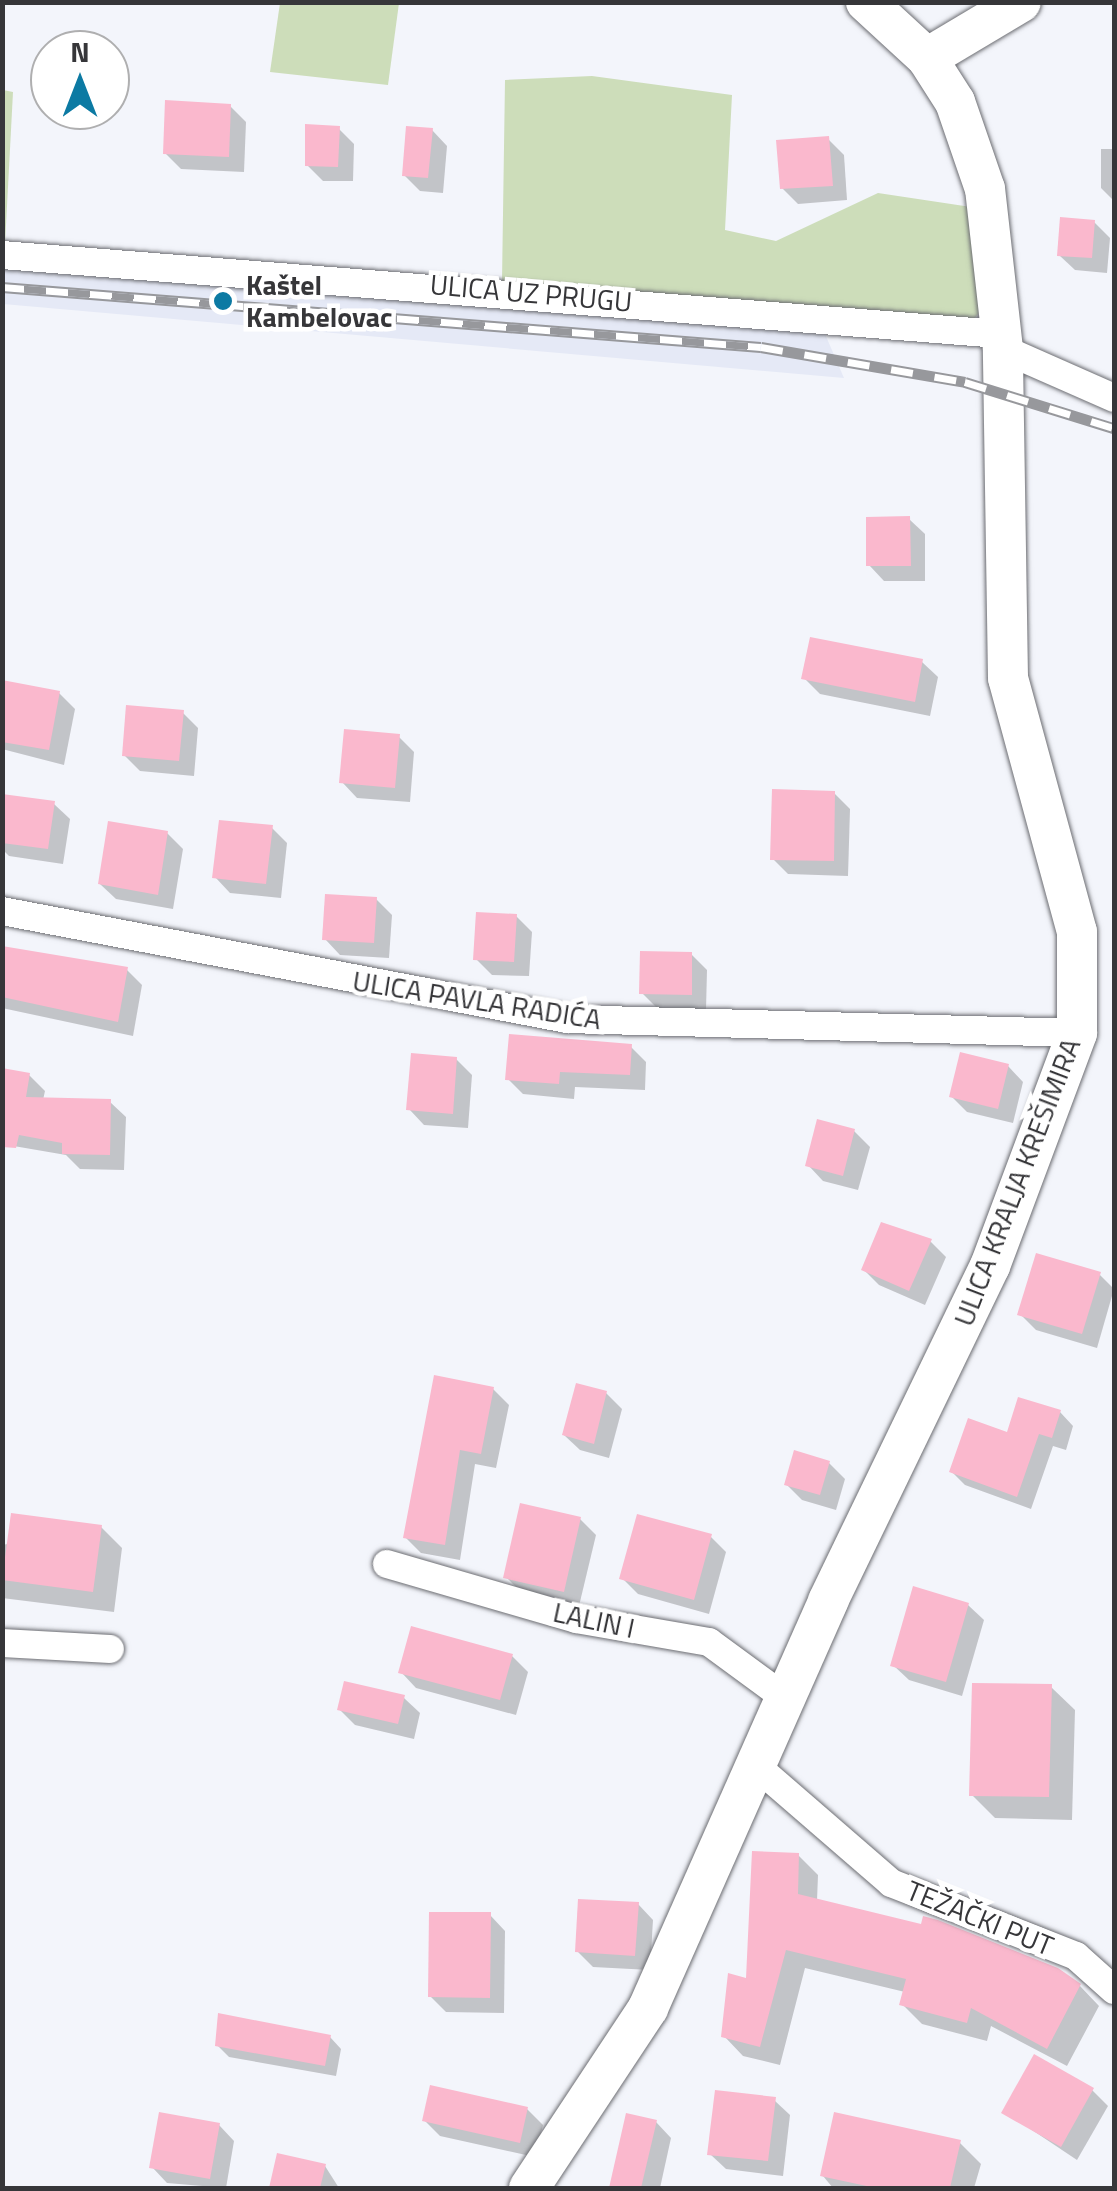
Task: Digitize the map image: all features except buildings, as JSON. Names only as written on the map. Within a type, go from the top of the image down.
[{"type":"street","name":"ULICA KRALJA KREŠIMIRA","points":[[529,2188],[648,2008],[755,1765],[788,1700],[828,1601],[990,1266],[1077,1033],[1077,932],[1008,678],[1001,341],[985,188],[955,102],[927,58],[866,2]]},
{"type":"street","points":[[927,58],[1020,2]]},
{"type":"street","name":"ULICA UZ PRUGU","points":[[2,255],[1001,341],[1114,398]]},
{"type":"street","name":"ULICA PAVLA RADIĆA","points":[[2,911],[567,1019],[1077,1033]]},
{"type":"street","name":"LALIN I","points":[[387,1564],[576,1619],[708,1642],[788,1700]]},
{"type":"street","points":[[2,1643],[110,1649]]},
{"type":"street","name":"TEŽAČKI PUT","points":[[755,1765],[891,1882],[1076,1956],[1114,1990]]},
{"type":"shaded area","points":[[2,265],[822,327],[844,378],[3,304]]},
{"type":"green space","points":[[280,3],[399,3],[388,85],[270,72]]},
{"type":"green space","points":[[592,76],[732,95],[725,230],[776,241],[878,193],[971,207],[979,313],[974,319],[502,281],[505,80]]},
{"type":"green space","points":[[3,90],[13,92],[5,244],[3,244]]},
{"type":"railway","points":[[2,287],[761,347],[965,382],[1114,428]]},
{"type":"place","name":"Kaštel Kambelovac","points":[[223,301]]}]
